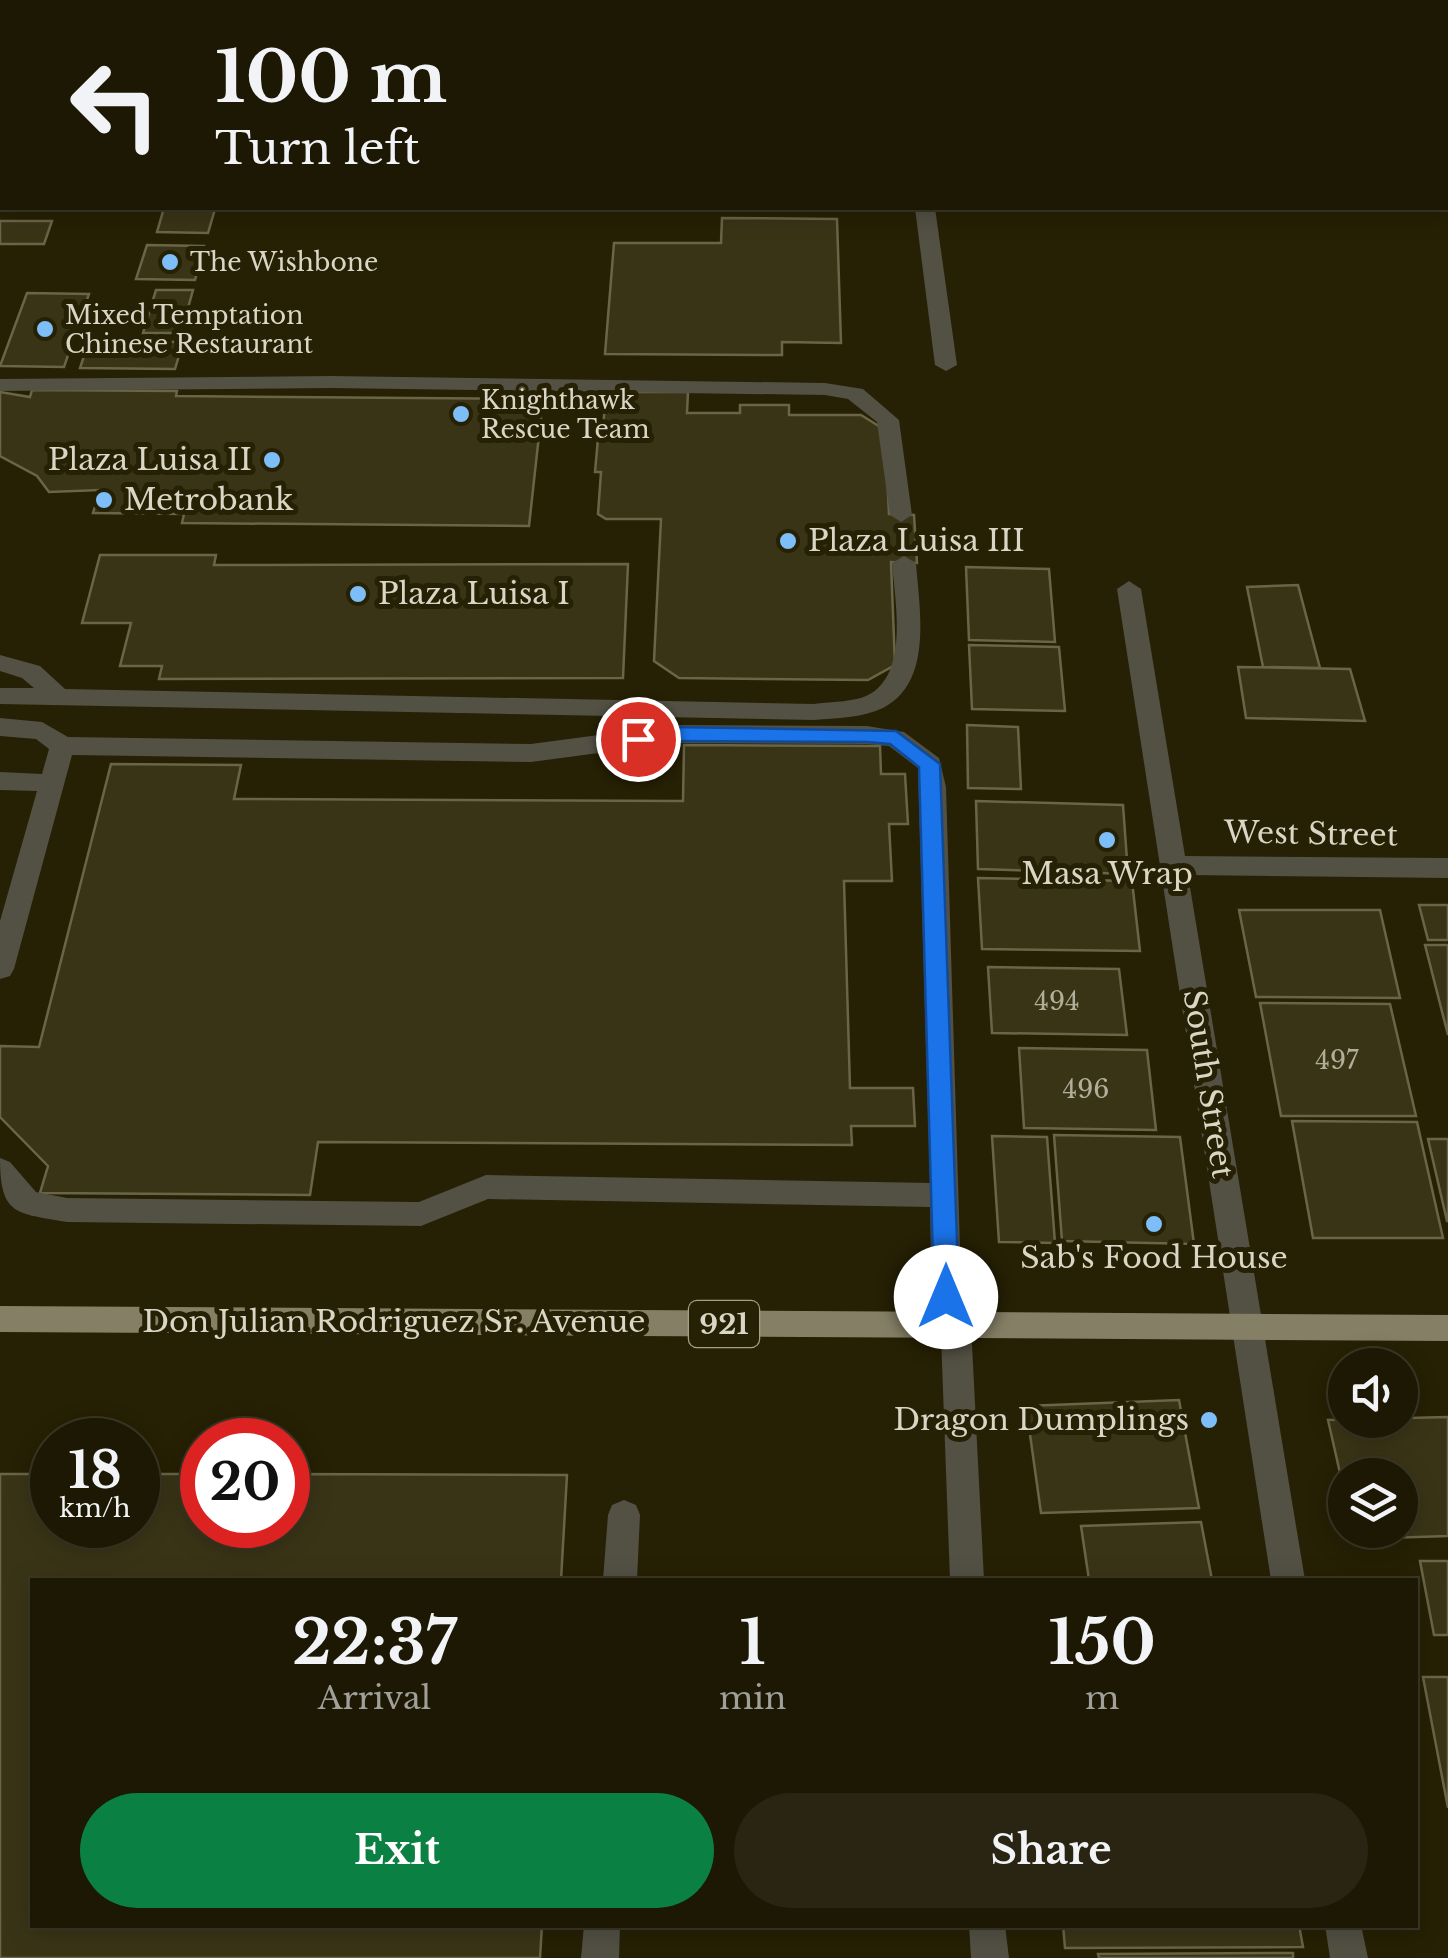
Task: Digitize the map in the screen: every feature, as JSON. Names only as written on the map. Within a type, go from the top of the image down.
[{"type":"main road","name":"Don Julian Rodriguez Sr. Avenue","points":[[0,1319],[1448,1328]]},
{"type":"street","points":[[925,210],[946,366]]},
{"type":"street","points":[[0,384],[331,382],[825,389],[855,394],[888,420],[901,515]]},
{"type":"street","points":[[0,696],[814,712],[852,707],[882,697],[907,656],[904,563]]},
{"type":"street","name":"South Street","points":[[1128,588],[1288,1578]]},
{"type":"street","points":[[0,663],[31,672],[59,697]]},
{"type":"street","points":[[0,727],[42,731],[62,746],[531,753],[674,734],[896,738],[930,764],[945,1195],[967,1578]]},
{"type":"street","points":[[0,969],[62,746]]},
{"type":"street","points":[[0,781],[52,783]]},
{"type":"street","name":"West Street","points":[[1173,865],[1448,868]]},
{"type":"street","points":[[0,1170],[27,1203],[67,1210],[421,1214],[486,1187],[945,1195]]},
{"type":"street","points":[[620,1578],[624,1515]]},
{"type":"street","points":[[600,1958],[602,1928]]},
{"type":"street","points":[[988,1928],[990,1958]]},
{"type":"street","points":[[1343,1928],[1348,1958]]},
{"type":"building","points":[[163,210],[215,210],[208,233],[157,232]]},
{"type":"building","points":[[722,218],[837,219],[841,343],[782,342],[782,355],[605,354],[614,243],[721,243]]},
{"type":"building","points":[[0,221],[52,221],[44,244],[0,244]]},
{"type":"building","points":[[147,245],[204,246],[195,280],[136,279]]},
{"type":"building","points":[[156,290],[193,290],[181,333],[143,333]]},
{"type":"building","points":[[27,293],[89,294],[64,367],[0,366]]},
{"type":"building","points":[[89,341],[183,342],[175,369],[80,368]]},
{"type":"building","name":"Plaza Luisa II","points":[[32,390],[177,391],[176,396],[543,399],[529,526],[182,523],[184,514],[93,513],[100,490],[49,492],[37,476],[0,456],[0,392],[30,397]]},
{"type":"building","name":"Plaza Luisa III","points":[[688,392],[687,413],[740,413],[740,405],[789,405],[789,415],[861,415],[885,430],[889,514],[914,515],[917,563],[891,562],[895,665],[868,680],[679,678],[654,661],[661,519],[606,519],[598,514],[601,472],[595,472],[599,427],[603,427],[606,395]]},
{"type":"building","name":"Plaza Luisa I","points":[[100,555],[216,555],[214,565],[628,564],[623,678],[159,679],[162,666],[120,666],[131,623],[82,623]]},
{"type":"building","points":[[966,567],[1049,569],[1055,642],[969,640]]},
{"type":"building","points":[[1298,585],[1320,668],[1263,667],[1247,587]]},
{"type":"building","points":[[969,645],[1059,647],[1065,711],[972,709]]},
{"type":"building","points":[[1238,667],[1350,669],[1365,721],[1246,718]]},
{"type":"building","points":[[967,725],[1018,727],[1021,789],[968,788]]},
{"type":"building","points":[[684,745],[880,746],[881,774],[905,774],[908,824],[889,824],[892,881],[844,881],[850,1088],[913,1088],[915,1126],[851,1126],[852,1145],[318,1142],[310,1195],[40,1193],[48,1166],[0,1117],[0,1046],[39,1047],[111,764],[241,765],[234,799],[683,801]]},
{"type":"building","points":[[976,801],[1123,805],[1128,874],[978,869]]},
{"type":"building","points":[[978,878],[1132,881],[1140,951],[982,949]]},
{"type":"building","points":[[1419,905],[1448,905],[1448,940],[1428,940]]},
{"type":"building","points":[[1239,910],[1380,910],[1400,998],[1256,997]]},
{"type":"building","points":[[1425,945],[1448,945],[1448,1035]]},
{"type":"building","points":[[988,967],[1119,969],[1127,1035],[992,1033]]},
{"type":"building","points":[[1260,1003],[1390,1004],[1416,1116],[1281,1116]]},
{"type":"building","points":[[1019,1048],[1147,1050],[1156,1130],[1024,1128]]},
{"type":"building","points":[[1292,1121],[1417,1122],[1443,1238],[1313,1238]]},
{"type":"building","points":[[1054,1135],[1180,1137],[1194,1244],[1062,1241]]},
{"type":"building","points":[[992,1136],[1047,1137],[1055,1243],[999,1242]]},
{"type":"building","points":[[1428,1139],[1448,1139],[1448,1221],[1447,1221]]},
{"type":"building","points":[[1179,1400],[1199,1508],[1041,1513],[1026,1406]]},
{"type":"building","points":[[1448,1417],[1448,1536],[1418,1537],[1418,1458],[1337,1458],[1332,1438],[1418,1438],[1418,1418]]},
{"type":"building","points":[[0,1474],[30,1474],[30,1548],[160,1548],[160,1474],[180,1474],[180,1548],[310,1548],[310,1474],[567,1475],[561,1578],[30,1578],[30,1928],[542,1928],[540,1958],[0,1958]]},
{"type":"building","points":[[1201,1522],[1212,1578],[1089,1578],[1081,1526]]},
{"type":"building","points":[[1420,1561],[1448,1561],[1448,1635],[1434,1635]]},
{"type":"building","points":[[1423,1677],[1448,1677],[1448,1808]]},
{"type":"building","points":[[1063,1928],[1300,1928],[1303,1947],[1065,1948]]},
{"type":"building","points":[[1293,1953],[1293,1958],[1099,1958],[1098,1954]]},
{"type":"place","name":"The Wishbone","points":[[170,262]]},
{"type":"place","name":"Mixed Temptation Chinese Restaurant","points":[[45,329]]},
{"type":"place","name":"Knighthawk Rescue Team","points":[[461,414]]},
{"type":"place","name":"Plaza Luisa II","points":[[272,460]]},
{"type":"place","name":"Metrobank","points":[[104,500]]},
{"type":"place","name":"Plaza Luisa III","points":[[788,541]]},
{"type":"place","name":"Plaza Luisa I","points":[[358,594]]},
{"type":"place","name":"Masa Wrap","points":[[1107,840]]},
{"type":"place","name":"Sab's Food House","points":[[1154,1224]]},
{"type":"place","name":"Dragon Dumplings","points":[[1209,1420]]},
{"type":"route","points":[[638,739],[674,734],[867,735],[896,738],[917,750],[930,764],[946,1297]]}]
